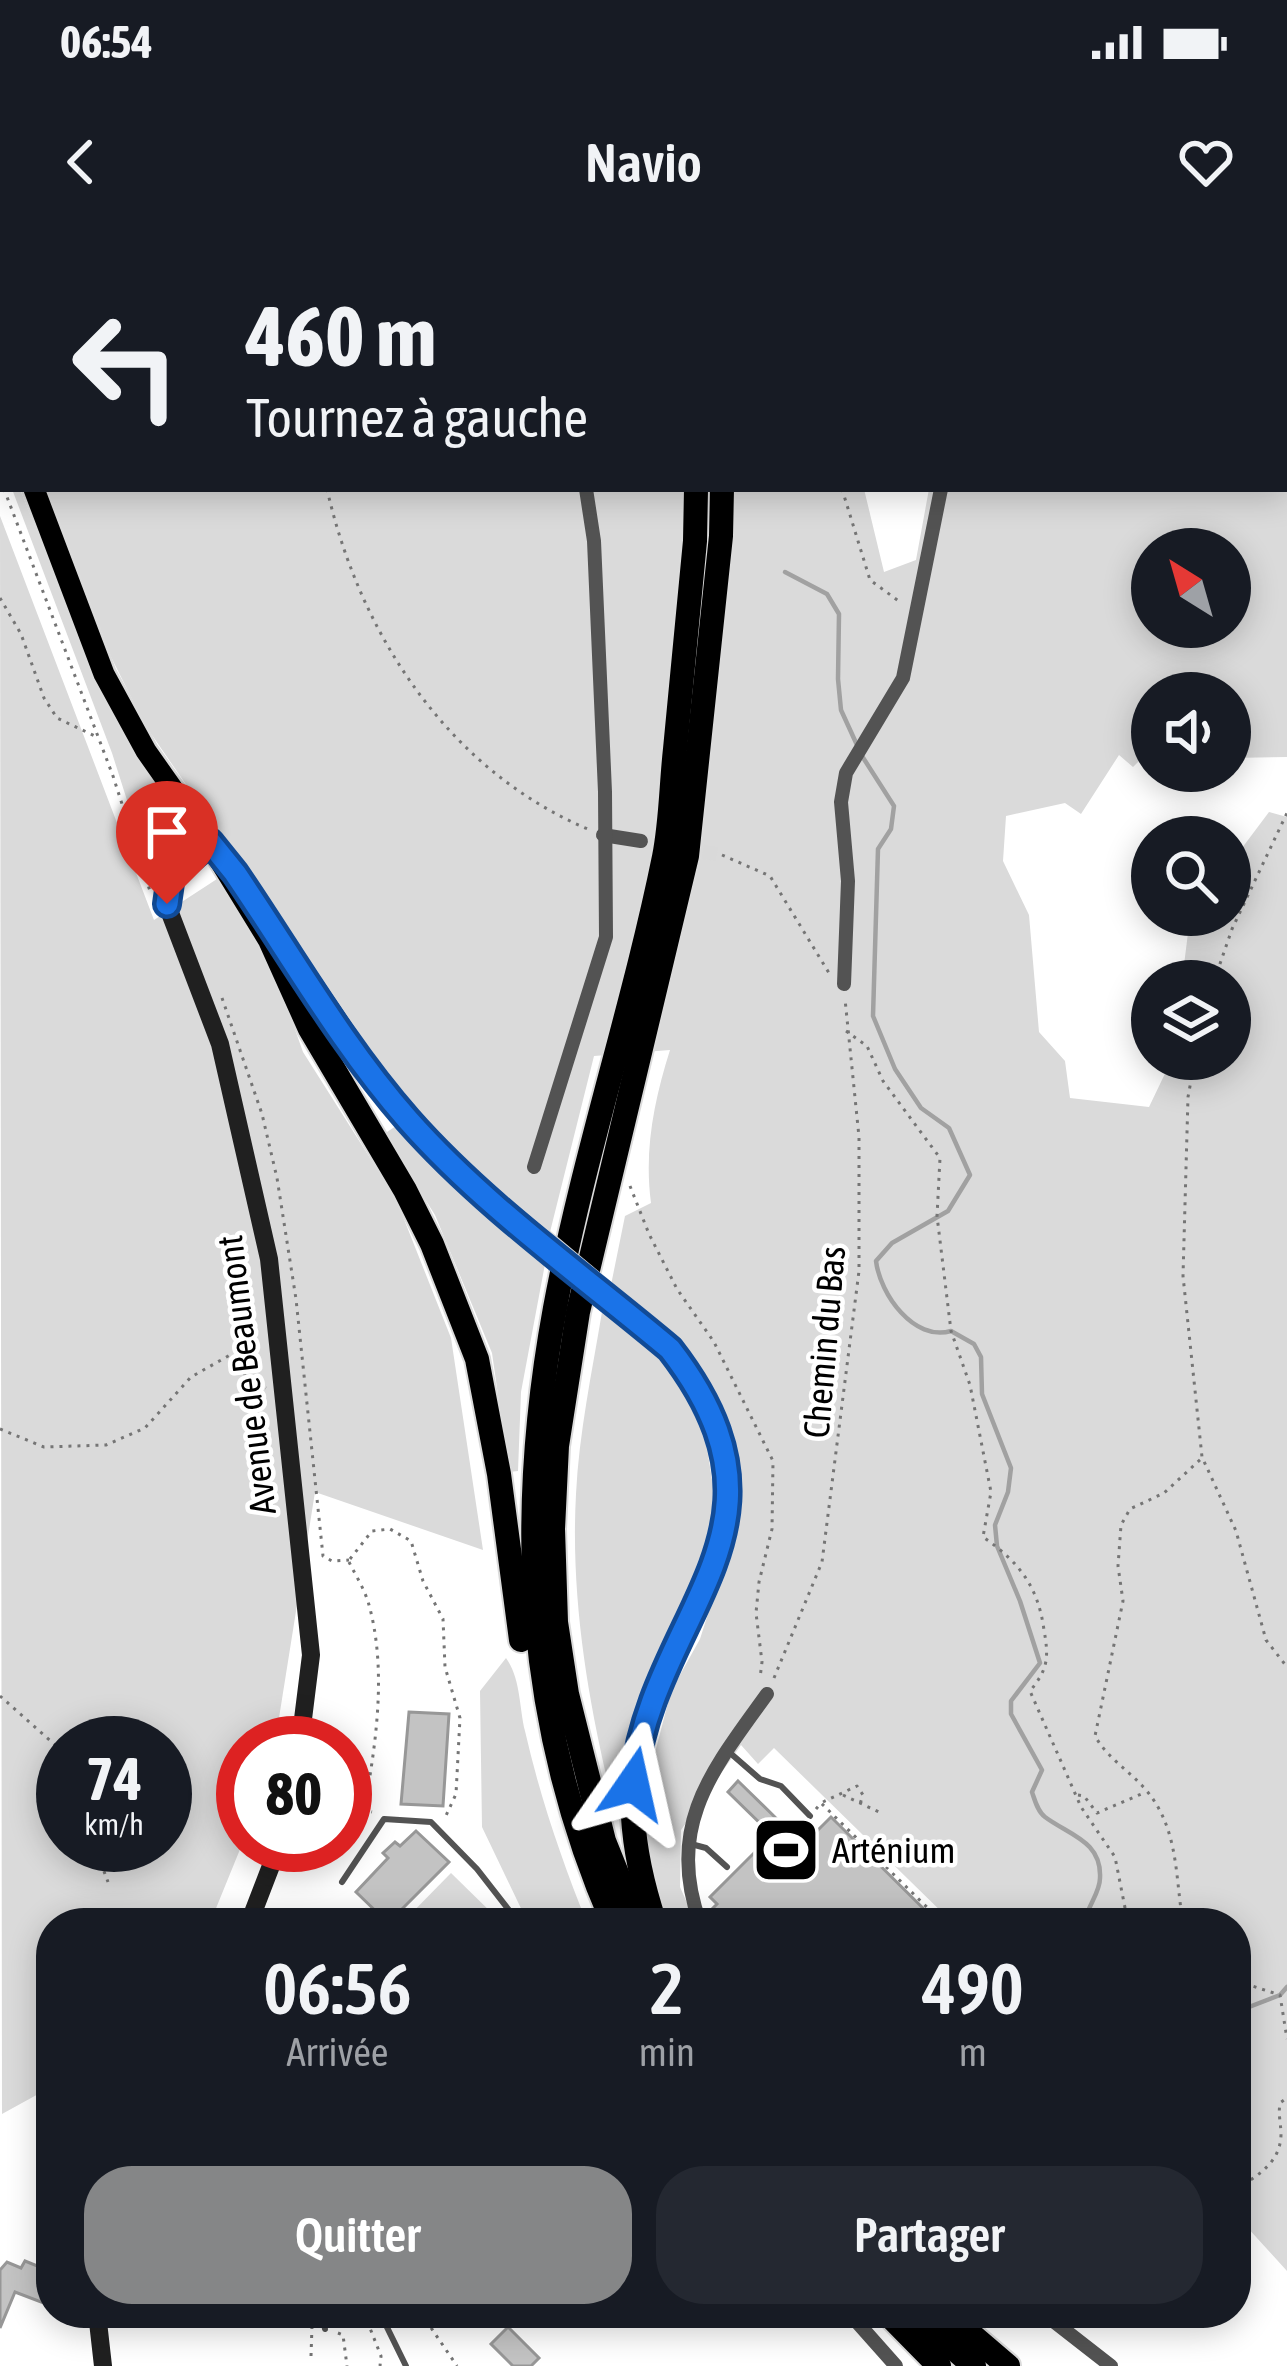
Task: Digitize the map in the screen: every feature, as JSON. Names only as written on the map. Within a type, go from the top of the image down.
[{"type":"highway","points":[[606,1908],[587,1864],[559,1766],[538,1658],[530,1518],[555,1307],[664,853],[697,492]]},
{"type":"highway","points":[[631,1908],[604,1841],[567,1694],[556,1622],[556,1446],[578,1312],[687,856],[722,492]]},
{"type":"highway","points":[[210,842],[381,1088],[454,1167],[670,1349],[713,1416],[724,1452],[725,1526],[711,1575],[649,1707],[636,1756],[631,1811],[637,1869],[650,1908]]},
{"type":"highway","points":[[210,842],[270,940],[310,1029],[406,1190],[477,1359],[499,1474],[530,1694],[559,1766]]},
{"type":"highway","points":[[901,2328],[940,2366]]},
{"type":"highway","points":[[930,2328],[974,2366]]},
{"type":"highway","points":[[964,2328],[1008,2366]]},
{"type":"main road","points":[[35,492],[104,674],[146,751],[210,842]]},
{"type":"main road","name":"Avenue de Beaumont","points":[[210,842],[183,862],[167,889],[167,904],[207,1004],[244,1138],[269,1259],[311,1655],[303,1716]]},
{"type":"main road","points":[[255,1908],[269,1872]]},
{"type":"main road","points":[[99,2328],[104,2366]]},
{"type":"street","points":[[534,1168],[606,937],[608,884],[594,541],[586,492]]},
{"type":"street","points":[[844,984],[848,881],[841,802],[846,773],[903,678],[940,492]]},
{"type":"street","points":[[603,835],[641,841]]},
{"type":"street","points":[[695,1908],[691,1819],[713,1768],[767,1694]]},
{"type":"street","points":[[862,2328],[896,2366]]},
{"type":"street","points":[[1062,2328],[1111,2366]]},
{"type":"lane","points":[[726,1750],[760,1779],[781,1786],[810,1816]]},
{"type":"lane","points":[[342,1882],[384,1820],[431,1822],[507,1908]]},
{"type":"lane","points":[[689,1844],[706,1848],[728,1868]]},
{"type":"lane","points":[[387,2328],[406,2366]]},
{"type":"path","points":[[6,492],[152,897]]},
{"type":"path","points":[[328,492],[337,535],[357,587],[428,710],[493,773],[561,818],[603,835]]},
{"type":"path","points":[[843,492],[871,580],[917,613]]},
{"type":"path","points":[[0,598],[57,718],[98,738]]},
{"type":"path","points":[[1221,960],[1287,813]]},
{"type":"path","points":[[722,855],[770,876],[826,971],[844,984]]},
{"type":"path","name":"Chemin du Bas","points":[[767,1694],[822,1562],[843,1421],[859,1271],[859,1137],[844,984]]},
{"type":"path","points":[[846,1031],[866,1046],[883,1081],[940,1158],[937,1216],[951,1331],[970,1384],[992,1492],[983,1537],[1022,1568],[1040,1597],[1049,1659],[1045,1673],[1030,1691],[1076,1795],[1115,1857],[1125,1908]]},
{"type":"path","points":[[1191,1080],[1183,1276],[1202,1457],[1236,1531],[1266,1640],[1287,1667]]},
{"type":"path","points":[[0,1429],[44,1447],[106,1445],[145,1428],[191,1377],[230,1355],[261,1388],[272,1389]]},
{"type":"path","points":[[1181,1908],[1174,1840],[1147,1792],[1106,1755],[1095,1736],[1123,1601],[1118,1566],[1121,1525],[1130,1508],[1164,1492],[1202,1457]]},
{"type":"path","points":[[372,1767],[377,1666],[369,1604],[349,1560],[372,1532],[390,1529],[411,1541],[423,1581],[443,1619],[445,1667],[460,1718],[455,1794],[439,1831]]},
{"type":"path","points":[[0,1696],[36,1728]]},
{"type":"path","points":[[810,1816],[821,1803],[857,1786],[863,1795],[860,1804]]},
{"type":"path","points":[[1076,1795],[1084,1796],[1097,1813],[1147,1792]]},
{"type":"path","points":[[840,1794],[879,1812]]},
{"type":"path","points":[[821,1803],[928,1908]]},
{"type":"path","points":[[372,1814],[384,1820]]},
{"type":"path","points":[[104,1872],[108,1882]]},
{"type":"path","points":[[1251,1986],[1280,1995],[1287,2039]]},
{"type":"path","points":[[1251,2179],[1271,2165],[1281,2138],[1280,2103],[1287,2098]]},
{"type":"path","points":[[311,2356],[312,2328]]},
{"type":"path","points":[[370,2328],[380,2366]]},
{"type":"path","points":[[431,2328],[457,2366]]},
{"type":"path","points":[[325,2329],[343,2335],[347,2366]]},
{"type":"shaded area","points":[[13,492],[21,492],[117,723],[188,830],[182,853],[158,887]]},
{"type":"shaded area","points":[[48,492],[865,492],[884,572],[916,560],[928,492],[1287,492],[1287,757],[1251,758],[1251,672],[1131,672],[1131,765],[1119,755],[1081,814],[1065,803],[1006,816],[1003,861],[1029,915],[1039,1032],[1065,1061],[1070,1098],[1149,1107],[1162,1080],[1251,1080],[1251,960],[1185,960],[1188,936],[1251,936],[1251,836],[1269,812],[1287,817],[1287,2271],[1251,2231],[1251,1908],[938,1908],[774,1748],[758,1764],[741,1745],[681,1830],[680,1887],[689,1908],[660,1908],[648,1879],[642,1803],[671,1691],[700,1639],[733,1535],[723,1416],[690,1357],[611,1285],[625,1216],[651,1203],[652,1126],[670,1050],[594,1056],[550,1232],[452,1152],[386,1075],[145,725],[111,657]]},
{"type":"shaded area","points":[[0,516],[154,920],[217,879],[271,962],[303,1052],[396,1199],[451,1338],[483,1550],[315,1492],[279,1716],[216,1716],[216,1872],[231,1872],[216,1908],[36,1908],[36,2095],[2,2114]]},
{"type":"shaded area","points":[[399,1124],[467,1198],[545,1264],[521,1392],[518,1471],[509,1472],[492,1353],[435,1215],[384,1134]]},
{"type":"shaded area","points":[[602,1312],[656,1355],[687,1388],[705,1436],[714,1492],[709,1541],[623,1817],[617,1820],[591,1699],[576,1576],[578,1471]]},
{"type":"shaded area","points":[[506,1658],[517,1684],[545,1804],[581,1908],[521,1908],[482,1827],[480,1691]]},
{"type":"shaded area","points":[[451,1873],[487,1908],[417,1908]]},
{"type":"building","points":[[409,1712],[449,1714],[443,1806],[401,1804]]},
{"type":"building","name":"Arténium","points":[[738,1781],[807,1841],[831,1817],[923,1908],[713,1908],[717,1904],[710,1897],[772,1835],[728,1792]]},
{"type":"building","points":[[416,1831],[449,1862],[403,1908],[373,1908],[356,1892],[388,1858],[383,1853],[395,1842],[400,1846]]},
{"type":"building","points":[[25,2261],[36,2265],[36,2300],[15,2292],[0,2328],[0,2270],[7,2262],[21,2268]]},
{"type":"building","points":[[509,2328],[539,2358],[531,2366],[513,2366],[491,2344]]},
{"type":"waterway","points":[[785,572],[827,594],[839,614],[841,710],[857,745]]},
{"type":"waterway","points":[[862,756],[894,806],[891,829],[878,849],[873,1016],[895,1069],[921,1108],[949,1128],[970,1175],[948,1211],[892,1243],[876,1261],[884,1287],[901,1312],[924,1329],[951,1331],[974,1344],[981,1357],[982,1394],[1011,1468],[995,1525],[997,1546],[1040,1663],[1011,1701],[1011,1714],[1042,1770],[1032,1792],[1039,1809],[1096,1855],[1099,1884],[1089,1908]]},
{"type":"waterway","points":[[1251,2006],[1280,1995],[1287,1987]]},
{"type":"tunnel","points":[[641,841],[722,855]]},
{"type":"place","name":"Arténium","points":[[786,1850]]},
{"type":"route","points":[[167,904],[171,876],[210,842],[411,1124],[454,1167],[670,1349],[695,1382],[713,1416],[724,1452],[725,1526],[711,1575],[649,1707],[633,1784]]}]
